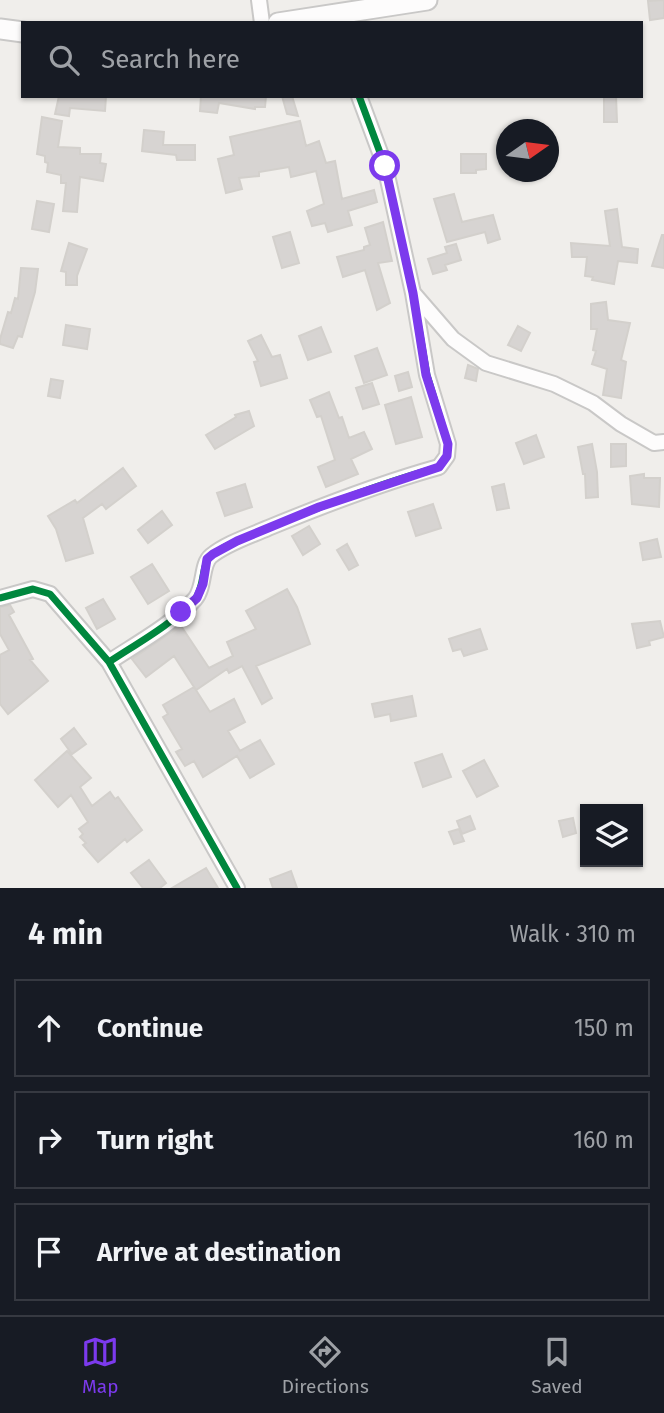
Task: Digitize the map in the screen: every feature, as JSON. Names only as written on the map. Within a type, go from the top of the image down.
[{"type":"street","points":[[259,0],[262,21]]},
{"type":"street","points":[[289,21],[427,0]]},
{"type":"street","points":[[0,29],[21,33]]},
{"type":"street","points":[[109,662],[197,598],[203,584],[207,559],[213,554],[237,541],[319,507],[439,467],[447,456],[448,444],[426,375],[413,293],[385,166],[360,98]]},
{"type":"street","points":[[413,293],[453,340],[486,363],[554,384],[593,403],[621,424],[654,443],[664,442]]},
{"type":"street","points":[[0,598],[33,589],[50,594],[109,662],[237,888]]},
{"type":"building","points":[[664,0],[664,18],[650,20],[648,1]]},
{"type":"building","points":[[59,98],[106,98],[105,111],[70,108],[69,116],[55,114]]},
{"type":"building","points":[[201,98],[266,98],[265,107],[255,109],[219,103],[217,113],[200,111]]},
{"type":"building","points":[[283,98],[293,98],[298,116],[287,114]]},
{"type":"building","points":[[604,98],[616,98],[617,122],[604,122]]},
{"type":"building","points":[[42,117],[62,121],[58,147],[80,148],[80,154],[101,154],[100,163],[106,164],[103,181],[80,177],[77,212],[63,211],[66,183],[61,183],[61,175],[47,172],[48,163],[45,162],[45,156],[37,154]]},
{"type":"building","points":[[300,121],[306,146],[319,141],[326,163],[335,161],[342,199],[374,190],[377,202],[348,211],[352,225],[328,232],[325,223],[312,226],[307,211],[324,204],[316,171],[291,177],[289,167],[259,172],[259,176],[239,178],[242,189],[226,193],[218,159],[234,155],[230,137]]},
{"type":"building","points":[[144,130],[164,132],[163,145],[195,145],[195,160],[177,160],[176,155],[142,151]]},
{"type":"building","points":[[461,154],[486,154],[486,169],[476,170],[476,173],[461,173]]},
{"type":"building","points":[[454,194],[462,222],[493,215],[500,239],[488,243],[485,232],[447,242],[434,199]]},
{"type":"building","points":[[37,201],[54,204],[49,232],[32,229]]},
{"type":"building","points":[[617,209],[622,247],[638,249],[637,263],[618,261],[614,284],[592,280],[593,277],[585,276],[587,257],[572,257],[571,243],[610,246],[605,211]]},
{"type":"building","points":[[383,222],[392,261],[378,263],[390,303],[377,310],[365,270],[343,277],[337,257],[364,250],[364,247],[370,245],[365,228]]},
{"type":"building","points":[[290,232],[299,263],[282,268],[273,237]]},
{"type":"building","points":[[664,235],[664,268],[652,266]]},
{"type":"building","points":[[69,243],[87,249],[77,276],[77,285],[66,285],[66,272],[61,271]]},
{"type":"building","points":[[456,244],[461,260],[445,265],[447,270],[433,274],[428,259],[447,253],[445,247]]},
{"type":"building","points":[[21,268],[38,269],[35,292],[22,337],[18,336],[13,348],[0,344],[0,339],[8,312],[11,313],[15,298],[18,299]]},
{"type":"building","points":[[606,302],[608,320],[630,323],[621,360],[626,362],[621,398],[603,395],[607,369],[592,364],[596,351],[593,350],[597,329],[591,329],[591,304]]},
{"type":"building","points":[[66,325],[90,329],[87,349],[63,345]]},
{"type":"building","points":[[518,326],[530,333],[521,351],[508,345]]},
{"type":"building","points":[[321,327],[331,352],[308,360],[299,336]]},
{"type":"building","points":[[261,335],[272,357],[280,355],[287,378],[261,386],[254,362],[258,361],[248,341]]},
{"type":"building","points":[[377,348],[387,375],[364,383],[355,356]]},
{"type":"building","points":[[468,365],[478,369],[476,381],[465,378]]},
{"type":"building","points":[[408,372],[412,387],[399,391],[395,376]]},
{"type":"building","points":[[51,379],[63,381],[60,398],[48,396]]},
{"type":"building","points":[[372,383],[379,404],[363,409],[356,388]]},
{"type":"building","points":[[329,392],[349,438],[364,432],[372,449],[351,459],[358,474],[326,487],[318,467],[335,460],[321,416],[317,417],[310,400]]},
{"type":"building","points":[[411,397],[422,437],[396,444],[385,405]]},
{"type":"building","points":[[249,411],[254,426],[215,449],[206,435],[236,417],[235,415]]},
{"type":"building","points":[[536,435],[544,457],[524,464],[516,443]]},
{"type":"building","points":[[592,444],[598,497],[586,498],[585,474],[578,447]]},
{"type":"building","points":[[611,444],[626,444],[626,466],[611,467]]},
{"type":"building","points":[[123,468],[136,486],[106,509],[102,504],[83,518],[93,553],[66,561],[56,529],[48,516],[75,500],[77,503]]},
{"type":"building","points":[[644,474],[644,478],[660,478],[659,507],[632,504],[630,476]]},
{"type":"building","points":[[245,484],[252,507],[225,516],[217,493]]},
{"type":"building","points":[[504,484],[509,508],[497,510],[492,487]]},
{"type":"building","points":[[433,504],[441,528],[416,536],[408,512]]},
{"type":"building","points":[[162,511],[172,525],[148,543],[138,530]]},
{"type":"building","points":[[309,526],[320,544],[303,555],[292,536]]},
{"type":"building","points":[[657,539],[661,557],[643,560],[640,543]]},
{"type":"building","points":[[347,544],[358,565],[349,570],[337,550]]},
{"type":"building","points":[[152,564],[169,591],[148,604],[131,577]]},
{"type":"building","points":[[287,589],[297,607],[310,644],[256,666],[272,698],[262,704],[242,666],[229,673],[227,669],[196,690],[174,656],[146,677],[132,659],[181,626],[209,668],[233,656],[227,642],[256,629],[246,611]]},
{"type":"building","points":[[103,599],[115,619],[97,629],[86,608]]},
{"type":"building","points":[[10,605],[14,612],[9,615],[33,659],[30,660],[48,681],[8,714],[0,704],[0,655],[9,650],[0,634],[0,607]]},
{"type":"building","points":[[660,621],[664,637],[649,641],[650,645],[637,648],[632,624]]},
{"type":"building","points":[[480,629],[487,649],[464,656],[461,649],[453,651],[449,639]]},
{"type":"building","points":[[194,687],[210,712],[234,699],[245,722],[228,731],[240,751],[260,740],[274,764],[250,778],[237,756],[203,777],[194,761],[185,766],[176,752],[182,749],[163,717],[168,714],[163,705]]},
{"type":"building","points":[[412,696],[416,716],[391,721],[390,714],[375,717],[372,704]]},
{"type":"building","points":[[74,728],[86,744],[72,754],[61,739]]},
{"type":"building","points":[[67,751],[91,778],[80,787],[92,806],[110,792],[115,799],[118,797],[142,830],[127,842],[125,839],[98,862],[83,845],[86,843],[80,837],[83,834],[79,829],[88,822],[71,795],[58,807],[35,780]]},
{"type":"building","points":[[442,754],[451,777],[423,787],[415,763]]},
{"type":"building","points":[[484,760],[498,786],[477,797],[463,771]]},
{"type":"building","points":[[470,816],[475,829],[462,834],[457,821]]},
{"type":"building","points":[[573,818],[576,833],[563,837],[559,821]]},
{"type":"building","points":[[459,829],[464,841],[454,844],[449,832]]},
{"type":"building","points":[[149,860],[166,883],[160,888],[143,888],[131,873]]},
{"type":"building","points":[[206,868],[218,888],[172,888]]},
{"type":"building","points":[[291,871],[297,888],[273,888],[270,879]]},
{"type":"cycle path","points":[[109,662],[176,617],[195,599],[206,564],[217,551],[331,503],[439,467],[447,456],[448,444],[427,375],[413,293],[385,166],[360,98]]},
{"type":"cycle path","points":[[0,598],[33,589],[50,594],[109,662],[237,888]]},
{"type":"route","points":[[181,612],[197,598],[203,584],[207,559],[213,554],[237,541],[319,507],[411,474],[439,467],[447,456],[448,444],[426,375],[413,293],[385,166]]}]
